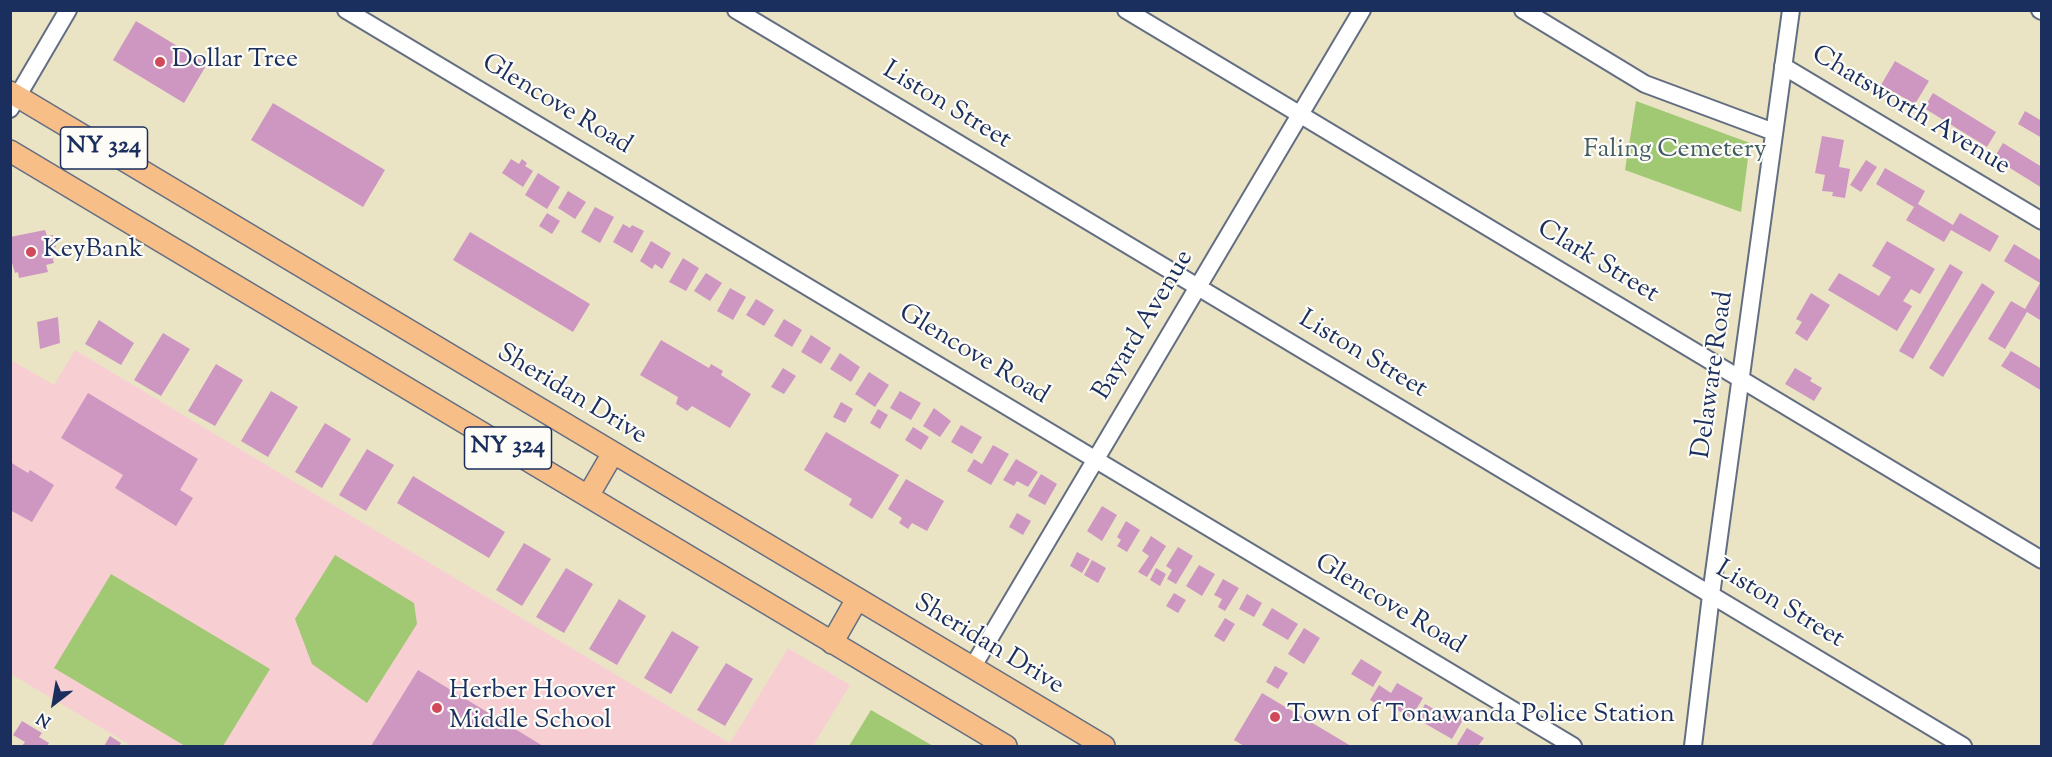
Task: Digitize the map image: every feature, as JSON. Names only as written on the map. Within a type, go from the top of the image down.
[{"type":"main road","name":"Sheridan Drive","points":[[13,99],[613,453],[1104,747]]},
{"type":"main road","name":"NY 324","points":[[10,151],[1006,747]]},
{"type":"main road","points":[[588,496],[613,453]]},
{"type":"main road","points":[[832,643],[857,598]]},
{"type":"street","points":[[13,99],[68,10]]},
{"type":"street","name":"Glencove Road","points":[[346,10],[1573,747]]},
{"type":"street","name":"Liston Street","points":[[735,10],[1963,747]]},
{"type":"street","name":"Clark Street","points":[[1126,10],[2042,560]]},
{"type":"street","name":"Bayard Avenue","points":[[972,668],[1362,10]]},
{"type":"street","points":[[1523,10],[1645,84],[1774,132]]},
{"type":"street","name":"Delaware Road","points":[[1693,747],[1711,595],[1791,10]]},
{"type":"street","name":"Chatsworth Avenue","points":[[1783,66],[2042,220]]},
{"type":"shaded area","points":[[75,350],[730,743],[788,648],[850,685],[813,746],[132,746],[11,674],[11,360],[54,385]]},
{"type":"green space","name":"Faling Cemetery","points":[[1636,101],[1750,143],[1741,212],[1625,170]]},
{"type":"green space","points":[[335,555],[414,603],[417,624],[367,703],[312,664],[295,619]]},
{"type":"green space","points":[[111,574],[270,669],[223,746],[185,746],[54,668]]},
{"type":"green space","points":[[871,710],[933,746],[849,746]]},
{"type":"building","name":"Dollar Tree","points":[[136,21],[207,64],[184,103],[113,60]]},
{"type":"building","points":[[1895,61],[1929,81],[1915,104],[1881,85]]},
{"type":"building","points":[[1933,93],[1996,132],[1987,147],[1924,108]]},
{"type":"building","points":[[273,103],[385,170],[363,207],[251,140]]},
{"type":"building","points":[[2025,111],[2042,121],[2042,138],[2018,124]]},
{"type":"building","points":[[1822,136],[1844,140],[1839,167],[1850,169],[1845,198],[1832,196],[1833,192],[1822,191],[1825,175],[1815,173]]},
{"type":"building","points":[[2003,143],[2042,167],[2042,188],[1994,158]]},
{"type":"building","points":[[511,159],[519,164],[522,159],[527,163],[525,166],[533,171],[523,187],[502,173]]},
{"type":"building","points":[[1866,160],[1877,167],[1861,192],[1850,185]]},
{"type":"building","points":[[1885,168],[1925,191],[1918,204],[1953,225],[1960,213],[1999,236],[1990,252],[1951,230],[1944,242],[1906,220],[1914,207],[1876,184]]},
{"type":"building","points":[[538,173],[560,187],[547,209],[525,195]]},
{"type":"building","points":[[568,191],[586,202],[575,219],[558,208]]},
{"type":"building","points":[[595,207],[614,217],[600,243],[581,232]]},
{"type":"building","points":[[547,213],[560,221],[552,234],[539,226]]},
{"type":"building","points":[[623,224],[630,228],[632,225],[644,231],[632,253],[613,242]]},
{"type":"building","name":"KeyBank","points":[[45,230],[47,236],[53,235],[56,247],[50,248],[54,263],[46,265],[48,272],[19,278],[18,272],[15,273],[10,256],[10,237]]},
{"type":"building","points":[[470,232],[590,304],[573,332],[453,260]]},
{"type":"building","points":[[651,241],[671,253],[662,269],[655,264],[652,269],[640,261]]},
{"type":"building","points":[[1887,241],[1935,269],[1920,294],[1911,289],[1903,301],[1912,306],[1897,331],[1828,290],[1839,273],[1879,296],[1891,277],[1872,266]]},
{"type":"building","points":[[2014,244],[2042,261],[2042,318],[2040,320],[2027,312],[2005,349],[1988,339],[2011,301],[2025,309],[2040,283],[2004,261]]},
{"type":"building","points":[[683,258],[699,268],[686,291],[669,282]]},
{"type":"building","points":[[1950,264],[1963,272],[1913,359],[1899,351]]},
{"type":"building","points":[[706,273],[722,283],[710,301],[694,291]]},
{"type":"building","points":[[1982,283],[1995,292],[1943,377],[1929,368]]},
{"type":"building","points":[[730,288],[746,297],[733,320],[717,311]]},
{"type":"building","points":[[1811,293],[1830,305],[1807,341],[1795,333],[1802,322],[1796,319]]},
{"type":"building","points":[[756,299],[774,310],[764,326],[746,315]]},
{"type":"building","points":[[58,317],[60,343],[40,349],[37,322]]},
{"type":"building","points":[[784,319],[802,330],[792,347],[774,336]]},
{"type":"building","points":[[99,320],[134,343],[121,365],[85,344]]},
{"type":"building","points":[[163,333],[190,349],[161,396],[134,380]]},
{"type":"building","points":[[811,335],[831,348],[821,364],[801,352]]},
{"type":"building","points":[[661,340],[709,368],[711,364],[723,371],[721,375],[751,394],[730,428],[692,406],[687,411],[676,404],[678,397],[640,375]]},
{"type":"building","points":[[2011,351],[2042,369],[2042,391],[2001,366]]},
{"type":"building","points":[[840,353],[860,367],[851,382],[830,369]]},
{"type":"building","points":[[216,364],[243,380],[215,426],[188,411]]},
{"type":"building","points":[[783,368],[796,376],[784,394],[771,387]]},
{"type":"building","points":[[1795,368],[1812,378],[1810,381],[1822,388],[1814,401],[1785,384]]},
{"type":"building","points":[[869,372],[889,385],[875,407],[855,394]]},
{"type":"building","points":[[271,391],[298,407],[268,457],[241,441]]},
{"type":"building","points":[[900,391],[921,403],[911,420],[890,408]]},
{"type":"building","points":[[88,393],[198,459],[180,490],[193,498],[176,526],[115,488],[123,475],[61,438]]},
{"type":"building","points":[[841,402],[853,409],[845,423],[833,417]]},
{"type":"building","points":[[934,408],[951,421],[940,437],[923,426]]},
{"type":"building","points":[[878,409],[888,415],[880,429],[870,423]]},
{"type":"building","points":[[325,423],[351,439],[322,488],[295,472]]},
{"type":"building","points":[[961,425],[982,437],[972,454],[951,442]]},
{"type":"building","points":[[913,427],[929,437],[921,450],[905,440]]},
{"type":"building","points":[[826,432],[899,475],[872,519],[849,505],[852,499],[804,470]]},
{"type":"building","points":[[993,445],[1009,454],[991,485],[967,471],[974,459],[982,464]]},
{"type":"building","points":[[367,449],[394,465],[366,511],[339,495]]},
{"type":"building","points":[[1016,459],[1038,472],[1028,487],[1017,481],[1014,486],[1003,480]]},
{"type":"building","points":[[10,462],[28,473],[30,470],[54,485],[32,522],[10,510]]},
{"type":"building","points":[[1041,474],[1057,484],[1045,505],[1028,496]]},
{"type":"building","points":[[413,476],[505,532],[489,558],[397,503]]},
{"type":"building","points":[[906,479],[944,501],[927,531],[912,523],[908,529],[899,523],[902,518],[888,509]]},
{"type":"building","points":[[1102,506],[1117,515],[1102,541],[1087,531]]},
{"type":"building","points":[[1017,513],[1031,521],[1023,535],[1009,527]]},
{"type":"building","points":[[1126,521],[1140,530],[1127,552],[1117,546],[1121,540],[1117,537]]},
{"type":"building","points":[[1151,536],[1166,546],[1147,577],[1138,572],[1149,556],[1142,551]]},
{"type":"building","points":[[524,543],[551,559],[522,606],[496,590]]},
{"type":"building","points":[[1178,547],[1193,556],[1176,584],[1167,579],[1172,570],[1166,566]]},
{"type":"building","points":[[1077,552],[1090,559],[1082,573],[1070,566]]},
{"type":"building","points":[[1092,560],[1106,568],[1098,583],[1084,575]]},
{"type":"building","points":[[1199,565],[1215,574],[1202,596],[1186,586]]},
{"type":"building","points":[[566,568],[593,584],[564,633],[536,617]]},
{"type":"building","points":[[1156,568],[1166,574],[1160,586],[1150,580]]},
{"type":"building","points":[[1223,579],[1239,588],[1225,611],[1218,607],[1222,599],[1214,595]]},
{"type":"building","points":[[1174,593],[1186,600],[1178,613],[1166,606]]},
{"type":"building","points":[[1247,594],[1262,603],[1254,617],[1239,609]]},
{"type":"building","points":[[619,599],[646,616],[617,665],[589,649]]},
{"type":"building","points":[[1272,608],[1298,624],[1288,640],[1262,625]]},
{"type":"building","points":[[1225,618],[1235,624],[1224,642],[1214,636]]},
{"type":"building","points":[[1304,628],[1320,638],[1304,664],[1288,654]]},
{"type":"building","points":[[672,631],[699,647],[671,694],[644,678]]},
{"type":"building","points":[[1361,659],[1382,672],[1373,687],[1351,674]]},
{"type":"building","points":[[726,663],[753,679],[725,726],[697,710]]},
{"type":"building","points":[[1275,666],[1288,673],[1278,689],[1266,682]]},
{"type":"building","name":"Herber Hoover Middle School","points":[[418,670],[543,746],[371,746]]},
{"type":"building","points":[[1397,683],[1423,698],[1411,718],[1382,701],[1379,705],[1370,700],[1379,685],[1391,693]]},
{"type":"building","name":"Town of Tonawanda Police Station","points":[[1262,693],[1351,746],[1244,746],[1234,740]]},
{"type":"building","points":[[1425,704],[1448,717],[1451,710],[1464,718],[1452,739],[1417,719]]},
{"type":"building","points":[[22,721],[42,733],[39,737],[49,743],[47,746],[22,746],[25,742],[13,735]]},
{"type":"building","points":[[1467,728],[1484,738],[1478,746],[1456,746]]},
{"type":"building","points":[[110,736],[121,743],[119,746],[104,746]]},
{"type":"place","name":"Dollar Tree","points":[[160,62]]},
{"type":"place","name":"KeyBank","points":[[31,252]]},
{"type":"place","name":"Herber Hoover Middle School","points":[[437,708]]},
{"type":"place","name":"Town of Tonawanda Police Station","points":[[1275,717]]}]
